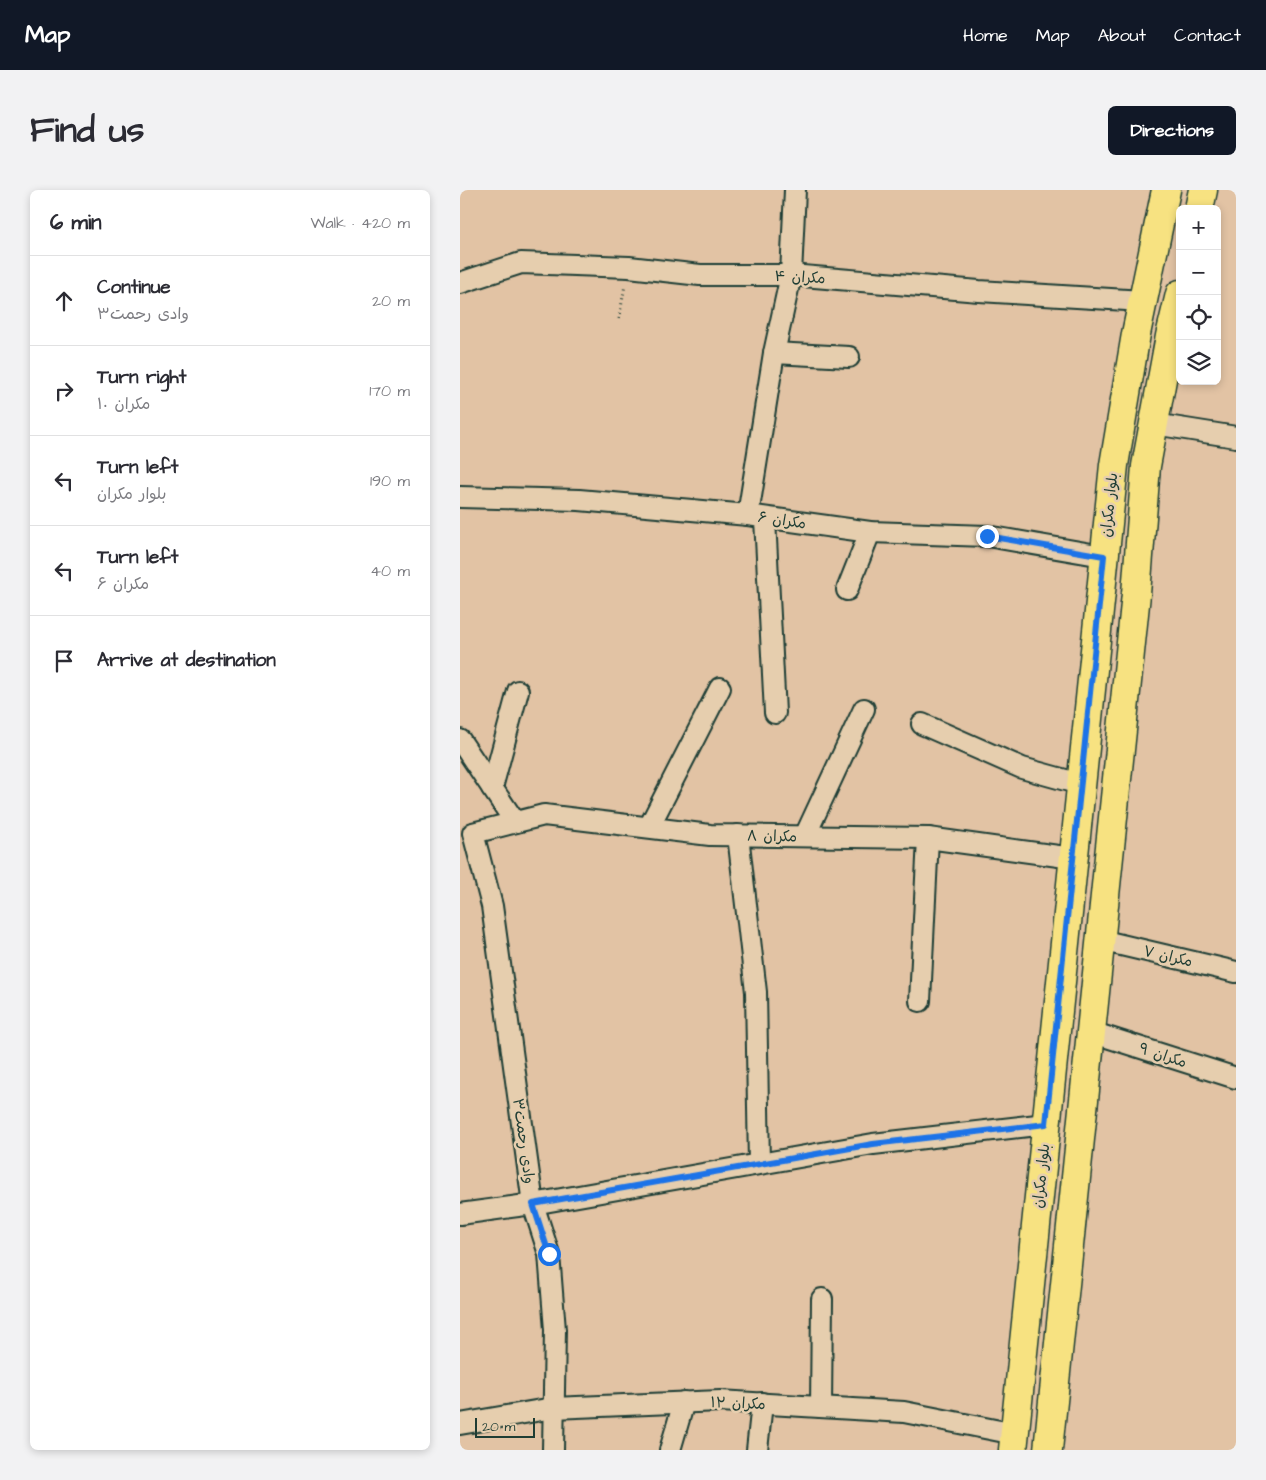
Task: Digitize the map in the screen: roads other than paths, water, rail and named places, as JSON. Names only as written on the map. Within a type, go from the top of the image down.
[{"type":"main road","name":"بلوار مکران","points":[[1014,1442],[1114,465],[1142,300],[1166,190]]},
{"type":"main road","points":[[1200,205],[1203,190]]},
{"type":"main road","points":[[1048,1450],[1136,594],[1146,466],[1170,336],[1180,295]]},
{"type":"street","points":[[775,712],[757,517],[774,353],[791,275],[795,190]]},
{"type":"street","name":"مکران ۴","points":[[460,283],[521,263],[629,268],[700,275],[791,275],[979,291],[1142,300]]},
{"type":"street","points":[[774,353],[849,357]]},
{"type":"street","points":[[1154,424],[1236,437]]},
{"type":"street","name":"مکران ۶","points":[[460,497],[579,500],[757,517],[870,532],[987,536],[1104,556]]},
{"type":"street","points":[[847,590],[870,532]]},
{"type":"street","points":[[649,828],[720,688]]},
{"type":"street","points":[[492,788],[518,691]]},
{"type":"street","points":[[805,836],[864,709]]},
{"type":"street","points":[[922,724],[1022,768],[1080,784]]},
{"type":"street","points":[[460,740],[516,822]]},
{"type":"street","name":"مکران ۸","points":[[473,833],[544,815],[710,835],[928,838],[1073,858]]},
{"type":"street","name":"وادی رحمت۳","points":[[473,833],[492,906],[533,1204],[549,1254],[554,1330],[553,1450]]},
{"type":"street","points":[[738,835],[756,992],[759,1164]]},
{"type":"street","points":[[920,1001],[928,838]]},
{"type":"street","name":"مکران ۷","points":[[1100,940],[1236,972]]},
{"type":"street","name":"مکران ۹","points":[[1091,1032],[1236,1078]]},
{"type":"street","points":[[460,1214],[533,1204],[873,1144],[1046,1124]]},
{"type":"street","points":[[821,1407],[822,1299]]},
{"type":"street","name":"مکران ۱۲","points":[[460,1424],[553,1408],[720,1401],[904,1412],[1014,1442]]},
{"type":"street","points":[[670,1450],[684,1402]]},
{"type":"street","points":[[757,1450],[762,1404]]}]
